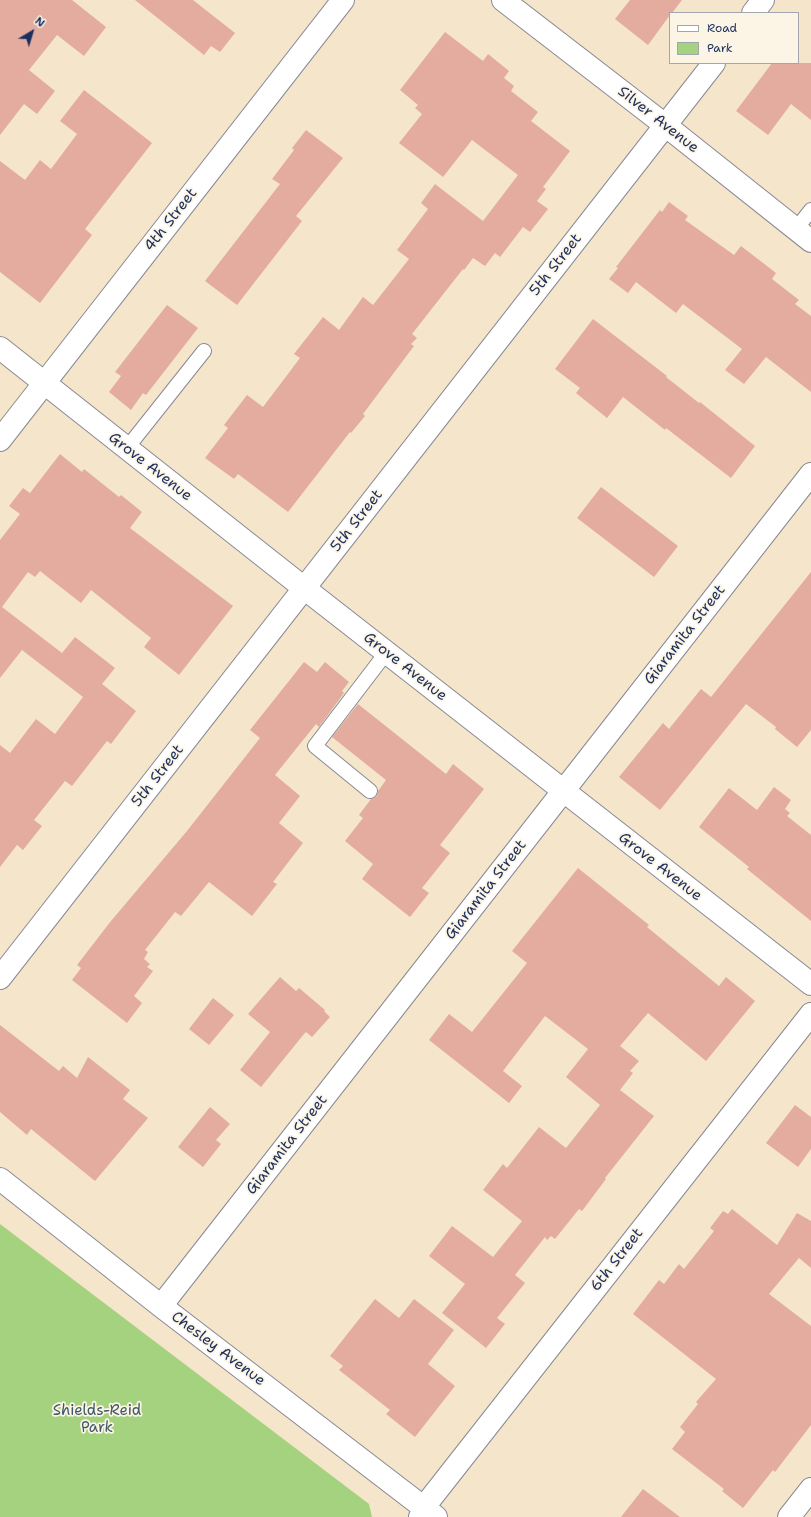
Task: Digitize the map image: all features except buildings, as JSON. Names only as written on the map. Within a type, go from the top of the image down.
[{"type":"street","name":"4th Street","points":[[0,440],[343,0]]},
{"type":"street","name":"Silver Avenue","points":[[503,0],[665,125],[803,235]]},
{"type":"street","points":[[754,12],[763,0]]},
{"type":"street","name":"5th Street","points":[[0,978],[713,64]]},
{"type":"street","name":"Grove Avenue","points":[[0,348],[386,653],[811,984]]},
{"type":"street","name":"Giaramita Street","points":[[161,1306],[811,474]]},
{"type":"street","name":"6th Street","points":[[427,1514],[811,1014]]},
{"type":"street","name":"Chesley Avenue","points":[[0,1179],[427,1514]]},
{"type":"street","points":[[789,1517],[811,1489]]},
{"type":"lane","points":[[803,235],[811,210]]},
{"type":"lane","points":[[126,448],[204,351]]},
{"type":"lane","points":[[370,791],[315,746],[386,653]]},
{"type":"green space","name":"Shields-Reid Park","points":[[0,1224],[369,1504],[372,1517],[0,1517]]}]
